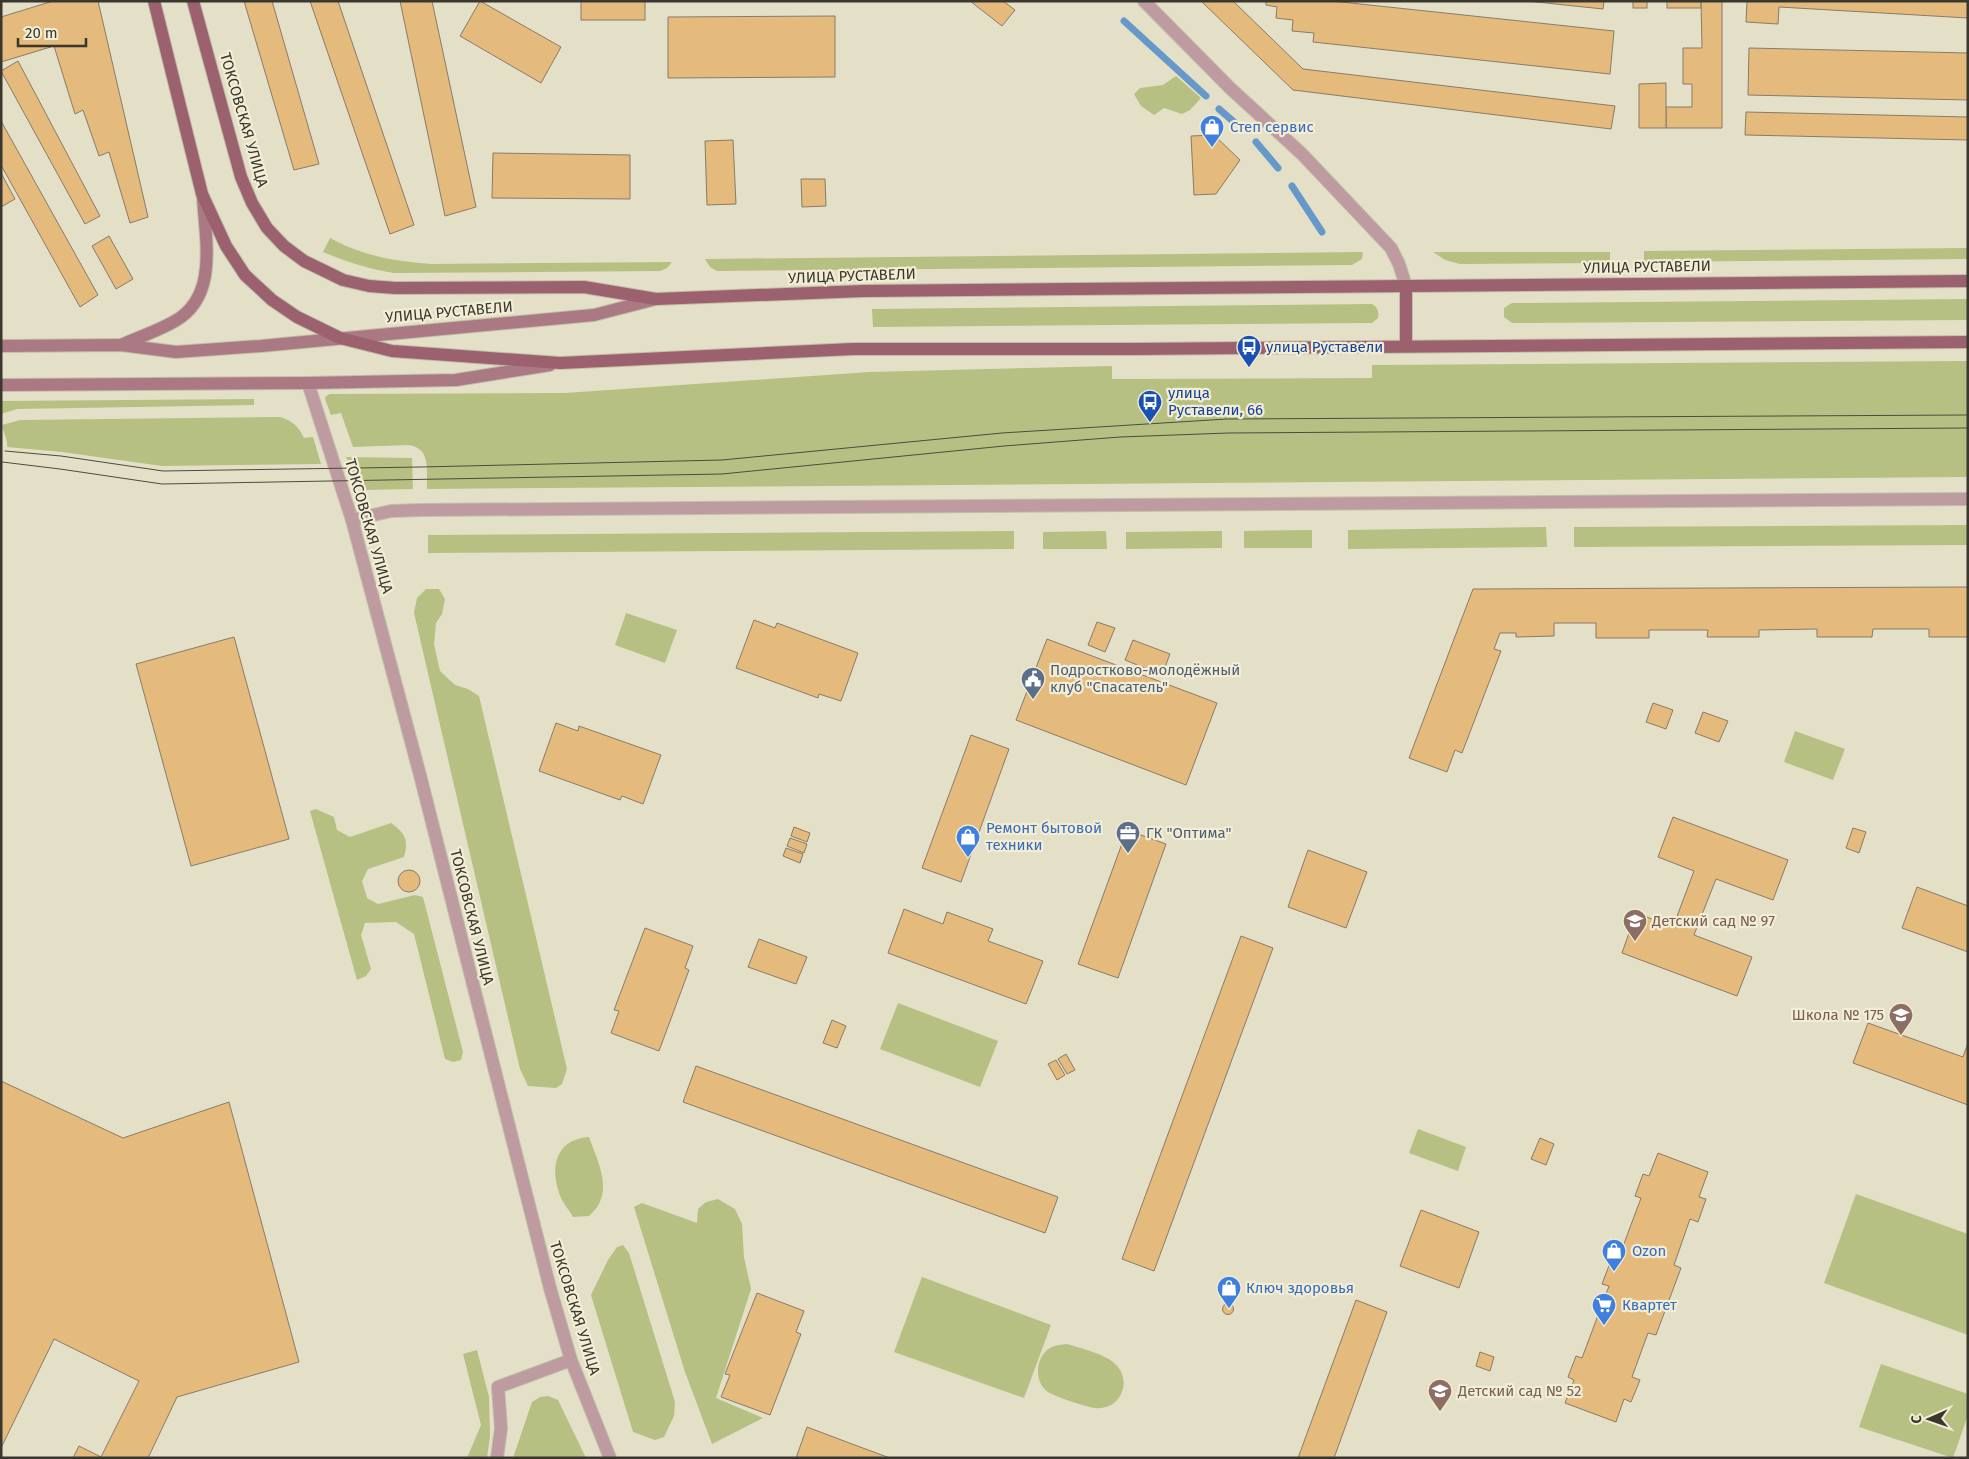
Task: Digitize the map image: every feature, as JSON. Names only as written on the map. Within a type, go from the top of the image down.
[{"type":"main road","points":[[154,1],[202,194],[226,246],[245,275],[272,300],[297,317],[340,338]]},
{"type":"main road","name":"ТОКСОВСКАЯ УЛИЦА","points":[[193,1],[241,177],[252,203],[266,228],[304,262],[343,280],[369,286],[444,289],[584,287],[656,299]]},
{"type":"main road","points":[[121,345],[175,321],[194,306],[206,276],[202,194]]},
{"type":"main road","name":"УЛИЦА РУСТАВЕЛИ","points":[[1,346],[121,345],[176,352],[261,346],[594,315],[656,299],[863,291],[1968,281]]},
{"type":"main road","points":[[1406,286],[1406,346]]},
{"type":"main road","name":"УЛИЦА РУСТАВЕЛИ","points":[[340,338],[392,350],[560,363]]},
{"type":"main road","name":"УЛИЦА РУСТАВЕЛИ","points":[[1,385],[456,380],[560,363],[853,350],[1968,342]]},
{"type":"street","points":[[1144,1],[1230,88],[1302,154],[1391,248],[1399,264],[1406,286]]},
{"type":"street","name":"ТОКСОВСКАЯ УЛИЦА","points":[[308,383],[352,520],[427,803],[547,1278],[571,1360],[610,1458]]},
{"type":"street","points":[[352,520],[391,511],[1968,499]]},
{"type":"street","points":[[497,1458],[501,1428],[498,1387],[571,1360]]},
{"type":"green space","points":[[1176,76],[1201,98],[1190,110],[1182,114],[1164,108],[1154,115],[1141,106],[1134,94],[1140,88],[1163,85]]},
{"type":"green space","points":[[330,238],[354,249],[379,257],[431,264],[672,262],[667,268],[660,271],[394,273],[358,265],[323,252]]},
{"type":"green space","points":[[1968,248],[1968,259],[1644,262],[1644,251]]},
{"type":"green space","points":[[1363,252],[1362,259],[1352,265],[717,271],[710,267],[705,259]]},
{"type":"green space","points":[[1433,252],[1610,252],[1610,263],[1460,264],[1445,260]]},
{"type":"green space","points":[[1968,299],[1968,320],[1512,323],[1504,317],[1504,308],[1512,303]]},
{"type":"green space","points":[[1372,304],[1377,309],[1378,318],[1372,323],[873,327],[872,309]]},
{"type":"green space","points":[[1968,361],[1968,477],[427,489],[426,461],[421,451],[416,447],[408,445],[353,447],[341,413],[331,415],[325,399],[330,394],[565,393],[869,372],[1112,366],[1112,379],[1372,378],[1372,365]]},
{"type":"green space","points":[[254,399],[254,405],[17,409],[1,414],[1,401]]},
{"type":"green space","points":[[280,417],[295,424],[304,438],[313,437],[321,464],[162,466],[62,452],[7,447],[2,425],[20,420]]},
{"type":"green space","points":[[346,457],[412,458],[413,489],[365,490],[358,485]]},
{"type":"green space","points":[[1968,525],[1968,545],[1574,547],[1574,527]]},
{"type":"green space","points":[[1546,527],[1547,547],[1348,549],[1348,530]]},
{"type":"green space","points":[[1312,530],[1312,548],[1244,548],[1244,531]]},
{"type":"green space","points":[[1014,531],[1014,549],[428,553],[428,535]]},
{"type":"green space","points":[[1106,531],[1107,549],[1043,549],[1043,532]]},
{"type":"green space","points":[[1222,531],[1222,548],[1126,549],[1126,532]]},
{"type":"green space","points":[[426,589],[439,589],[445,599],[442,614],[436,623],[434,644],[440,671],[455,685],[468,689],[479,696],[567,1069],[562,1084],[556,1088],[528,1086],[520,1069],[414,613],[417,598]]},
{"type":"green space","points":[[626,613],[677,630],[665,663],[615,645]]},
{"type":"green space","points":[[1795,731],[1845,749],[1833,780],[1784,762]]},
{"type":"green space","points":[[316,809],[334,817],[337,830],[350,837],[391,823],[405,837],[404,857],[368,869],[362,881],[367,898],[378,904],[415,895],[423,897],[463,1052],[461,1060],[453,1062],[445,1059],[414,934],[396,922],[365,923],[361,935],[371,969],[366,976],[357,980],[310,811]]},
{"type":"green space","points":[[898,1003],[998,1041],[980,1087],[880,1049]]},
{"type":"green space","points":[[1418,1129],[1466,1147],[1458,1171],[1409,1153]]},
{"type":"green space","points":[[589,1137],[600,1168],[603,1189],[597,1207],[589,1216],[573,1217],[562,1200],[558,1189],[555,1168],[561,1150],[577,1139]]},
{"type":"green space","points":[[1856,1194],[1968,1234],[1968,1335],[1824,1283]]},
{"type":"green space","points":[[718,1199],[735,1209],[742,1224],[744,1257],[751,1289],[716,1398],[763,1418],[712,1444],[685,1372],[634,1207],[642,1203],[697,1223],[698,1209],[706,1202]]},
{"type":"green space","points":[[623,1245],[629,1253],[675,1402],[674,1416],[664,1437],[655,1440],[633,1432],[591,1295],[608,1260],[617,1247]]},
{"type":"green space","points":[[922,1277],[1051,1325],[1024,1398],[894,1352]]},
{"type":"green space","points":[[1067,1344],[1104,1356],[1113,1362],[1123,1376],[1124,1384],[1118,1399],[1104,1408],[1095,1408],[1057,1396],[1044,1388],[1038,1372],[1042,1356],[1051,1348]]},
{"type":"green space","points":[[477,1350],[489,1397],[490,1436],[487,1458],[467,1458],[481,1425],[463,1354]]},
{"type":"green space","points":[[1881,1364],[1968,1394],[1968,1415],[1953,1458],[1859,1427]]},
{"type":"green space","points":[[548,1396],[558,1400],[586,1458],[513,1458],[532,1402],[540,1397]]},
{"type":"building","points":[[53,1],[98,1],[148,217],[130,223],[109,152],[99,156],[83,110],[75,114],[54,46],[1,62],[1,17]]},
{"type":"building","points":[[244,1],[272,1],[319,164],[294,170]]},
{"type":"building","points":[[310,1],[338,1],[414,225],[390,234]]},
{"type":"building","points":[[400,1],[432,1],[476,207],[445,216]]},
{"type":"building","points":[[480,1],[561,47],[541,83],[460,36]]},
{"type":"building","points":[[581,1],[645,1],[645,20],[581,20]]},
{"type":"building","points":[[970,1],[1003,1],[1015,10],[1002,26]]},
{"type":"building","points":[[1201,1],[1233,1],[1303,69],[1615,106],[1611,129],[1293,90]]},
{"type":"building","points":[[1266,1],[1332,1],[1614,31],[1610,74],[1313,42],[1314,33],[1292,31],[1293,20],[1276,18],[1277,7],[1266,5]]},
{"type":"building","points":[[1527,1],[1604,1],[1603,9]]},
{"type":"building","points":[[1633,1],[1647,1],[1647,8],[1633,8]]},
{"type":"building","points":[[1667,1],[1701,1],[1701,8],[1667,8]]},
{"type":"building","points":[[1701,1],[1722,1],[1722,128],[1666,128],[1666,107],[1692,107],[1692,84],[1683,84],[1683,48],[1702,48]]},
{"type":"building","points":[[1747,1],[1968,1],[1968,18],[1779,7],[1778,24],[1746,22]]},
{"type":"building","points":[[835,16],[835,77],[668,78],[668,17]]},
{"type":"building","points":[[1749,48],[1968,53],[1968,100],[1748,95]]},
{"type":"building","points":[[18,61],[100,216],[85,224],[1,71]]},
{"type":"building","points":[[1666,83],[1666,128],[1639,128],[1639,84]]},
{"type":"building","points":[[1746,112],[1968,117],[1968,140],[1745,135]]},
{"type":"building","points":[[1,121],[98,295],[80,307],[1,165]]},
{"type":"building","points":[[1214,135],[1240,160],[1216,194],[1194,195],[1191,136]]},
{"type":"building","points":[[733,140],[736,204],[707,205],[705,141]]},
{"type":"building","points":[[493,153],[630,155],[630,199],[492,198]]},
{"type":"building","points":[[1,173],[15,199],[1,207]]},
{"type":"building","points":[[801,179],[825,179],[826,206],[802,207]]},
{"type":"building","points":[[109,236],[133,279],[116,289],[92,246]]},
{"type":"building","points":[[1968,587],[1968,637],[1929,637],[1929,629],[1873,629],[1872,637],[1817,637],[1817,629],[1759,630],[1759,637],[1707,637],[1708,630],[1649,630],[1649,638],[1596,638],[1596,623],[1554,623],[1554,636],[1516,637],[1516,633],[1500,633],[1494,649],[1501,651],[1462,753],[1455,750],[1447,772],[1409,758],[1473,589]]},
{"type":"building","points":[[754,620],[775,628],[777,623],[858,653],[841,701],[819,694],[818,698],[736,668]]},
{"type":"building","points":[[1097,622],[1115,628],[1105,652],[1088,645]]},
{"type":"building","points":[[234,637],[289,839],[191,866],[136,664]]},
{"type":"building","points":[[1047,639],[1217,703],[1186,785],[1016,720]]},
{"type":"building","points":[[1133,640],[1170,654],[1162,675],[1125,660]]},
{"type":"building","points":[[1653,703],[1673,710],[1666,729],[1646,722]]},
{"type":"building","points":[[1703,712],[1728,721],[1719,742],[1695,733]]},
{"type":"building","points":[[556,723],[578,731],[579,726],[661,755],[643,804],[622,796],[620,800],[539,771]]},
{"type":"building","points":[[971,735],[1009,749],[961,882],[922,868]]},
{"type":"building","points":[[1673,817],[1788,860],[1773,900],[1716,879],[1694,935],[1752,957],[1737,996],[1622,953],[1636,913],[1673,927],[1694,871],[1658,857]]},
{"type":"building","points":[[794,827],[810,833],[807,842],[791,836]]},
{"type":"building","points":[[1853,828],[1866,832],[1859,853],[1846,848]]},
{"type":"building","points":[[1127,830],[1166,844],[1118,978],[1078,964]]},
{"type":"building","points":[[790,838],[807,844],[804,853],[787,846]]},
{"type":"building","points":[[786,848],[803,854],[800,863],[783,856]]},
{"type":"building","points":[[1308,850],[1367,872],[1346,928],[1288,907]]},
{"type":"building","points":[[409,870],[419,877],[420,881],[413,891],[409,892],[399,885],[398,881],[405,871]]},
{"type":"building","points":[[1917,887],[1968,906],[1968,952],[1902,928]]},
{"type":"building","points":[[904,909],[943,924],[947,912],[993,929],[988,941],[1043,961],[1026,1004],[888,953]]},
{"type":"building","points":[[645,928],[693,946],[685,968],[689,970],[659,1051],[611,1033],[619,1011],[614,1010]]},
{"type":"building","points":[[1241,936],[1273,948],[1154,1271],[1122,1259]]},
{"type":"building","points":[[759,939],[807,957],[796,984],[748,967]]},
{"type":"building","points":[[832,1020],[846,1026],[837,1048],[823,1043]]},
{"type":"building","points":[[1868,1023],[1963,1057],[1968,1043],[1968,1105],[1853,1063]]},
{"type":"building","points":[[1066,1054],[1075,1070],[1067,1074],[1058,1059]]},
{"type":"building","points":[[1056,1060],[1065,1075],[1057,1080],[1048,1064]]},
{"type":"building","points":[[696,1066],[1058,1197],[1045,1233],[683,1102]]},
{"type":"building","points":[[1,1081],[123,1138],[229,1102],[299,1362],[177,1397],[148,1458],[73,1458],[79,1446],[101,1457],[139,1381],[54,1339],[1,1448]]},
{"type":"building","points":[[1540,1138],[1554,1144],[1546,1165],[1531,1159]]},
{"type":"building","points":[[1658,1153],[1708,1172],[1699,1197],[1706,1199],[1698,1222],[1690,1219],[1674,1265],[1681,1268],[1656,1335],[1648,1333],[1632,1377],[1640,1380],[1631,1402],[1624,1399],[1616,1422],[1565,1403],[1574,1380],[1568,1377],[1576,1356],[1582,1358],[1609,1286],[1602,1284],[1610,1263],[1616,1265],[1641,1198],[1635,1196],[1643,1174],[1649,1176]]},
{"type":"building","points":[[1421,1210],[1479,1232],[1459,1288],[1400,1266]]},
{"type":"building","points":[[757,1293],[804,1311],[796,1332],[801,1334],[770,1415],[721,1397],[730,1375],[725,1374]]},
{"type":"building","points":[[1356,1300],[1387,1312],[1334,1458],[1298,1458]]},
{"type":"building","name":"Ключ здоровья","points":[[1228,1303],[1234,1309],[1228,1315],[1222,1309]]},
{"type":"building","points":[[1480,1352],[1494,1357],[1490,1371],[1476,1366]]},
{"type":"building","points":[[807,1427],[852,1444],[890,1458],[796,1458]]},
{"type":"waterway","points":[[1124,21],[1206,96]]},
{"type":"waterway","points":[[1219,109],[1234,122]]},
{"type":"waterway","points":[[1256,142],[1278,168]]},
{"type":"waterway","points":[[1292,186],[1322,232]]},
{"type":"tram line","points":[[5,451],[61,456],[163,471],[421,467],[722,460],[1002,433],[1227,419],[1968,415]]},
{"type":"tram line","points":[[2,462],[162,484],[722,474],[1004,446],[1120,437],[1228,433],[1968,428]]},
{"type":"place","name":"Степ сервис","points":[[1212,148]]},
{"type":"place","name":"улица Руставели","points":[[1249,368]]},
{"type":"place","name":"улица Руставели, 66","points":[[1150,423]]},
{"type":"place","name":"Подростково-молодёжный клуб \"Спасатель\"","points":[[1033,700]]},
{"type":"place","name":"ГК \"Оптима\"","points":[[1128,854]]},
{"type":"place","name":"Ремонт бытовой техники","points":[[968,858]]},
{"type":"place","name":"Детский сад № 97","points":[[1635,942]]},
{"type":"place","name":"Школа № 175","points":[[1901,1036]]},
{"type":"place","name":"Ozon","points":[[1614,1272]]},
{"type":"place","name":"Ключ здоровья","points":[[1229,1309]]},
{"type":"place","name":"Квартет","points":[[1604,1326]]},
{"type":"place","name":"Детский сад № 52","points":[[1440,1412]]}]
